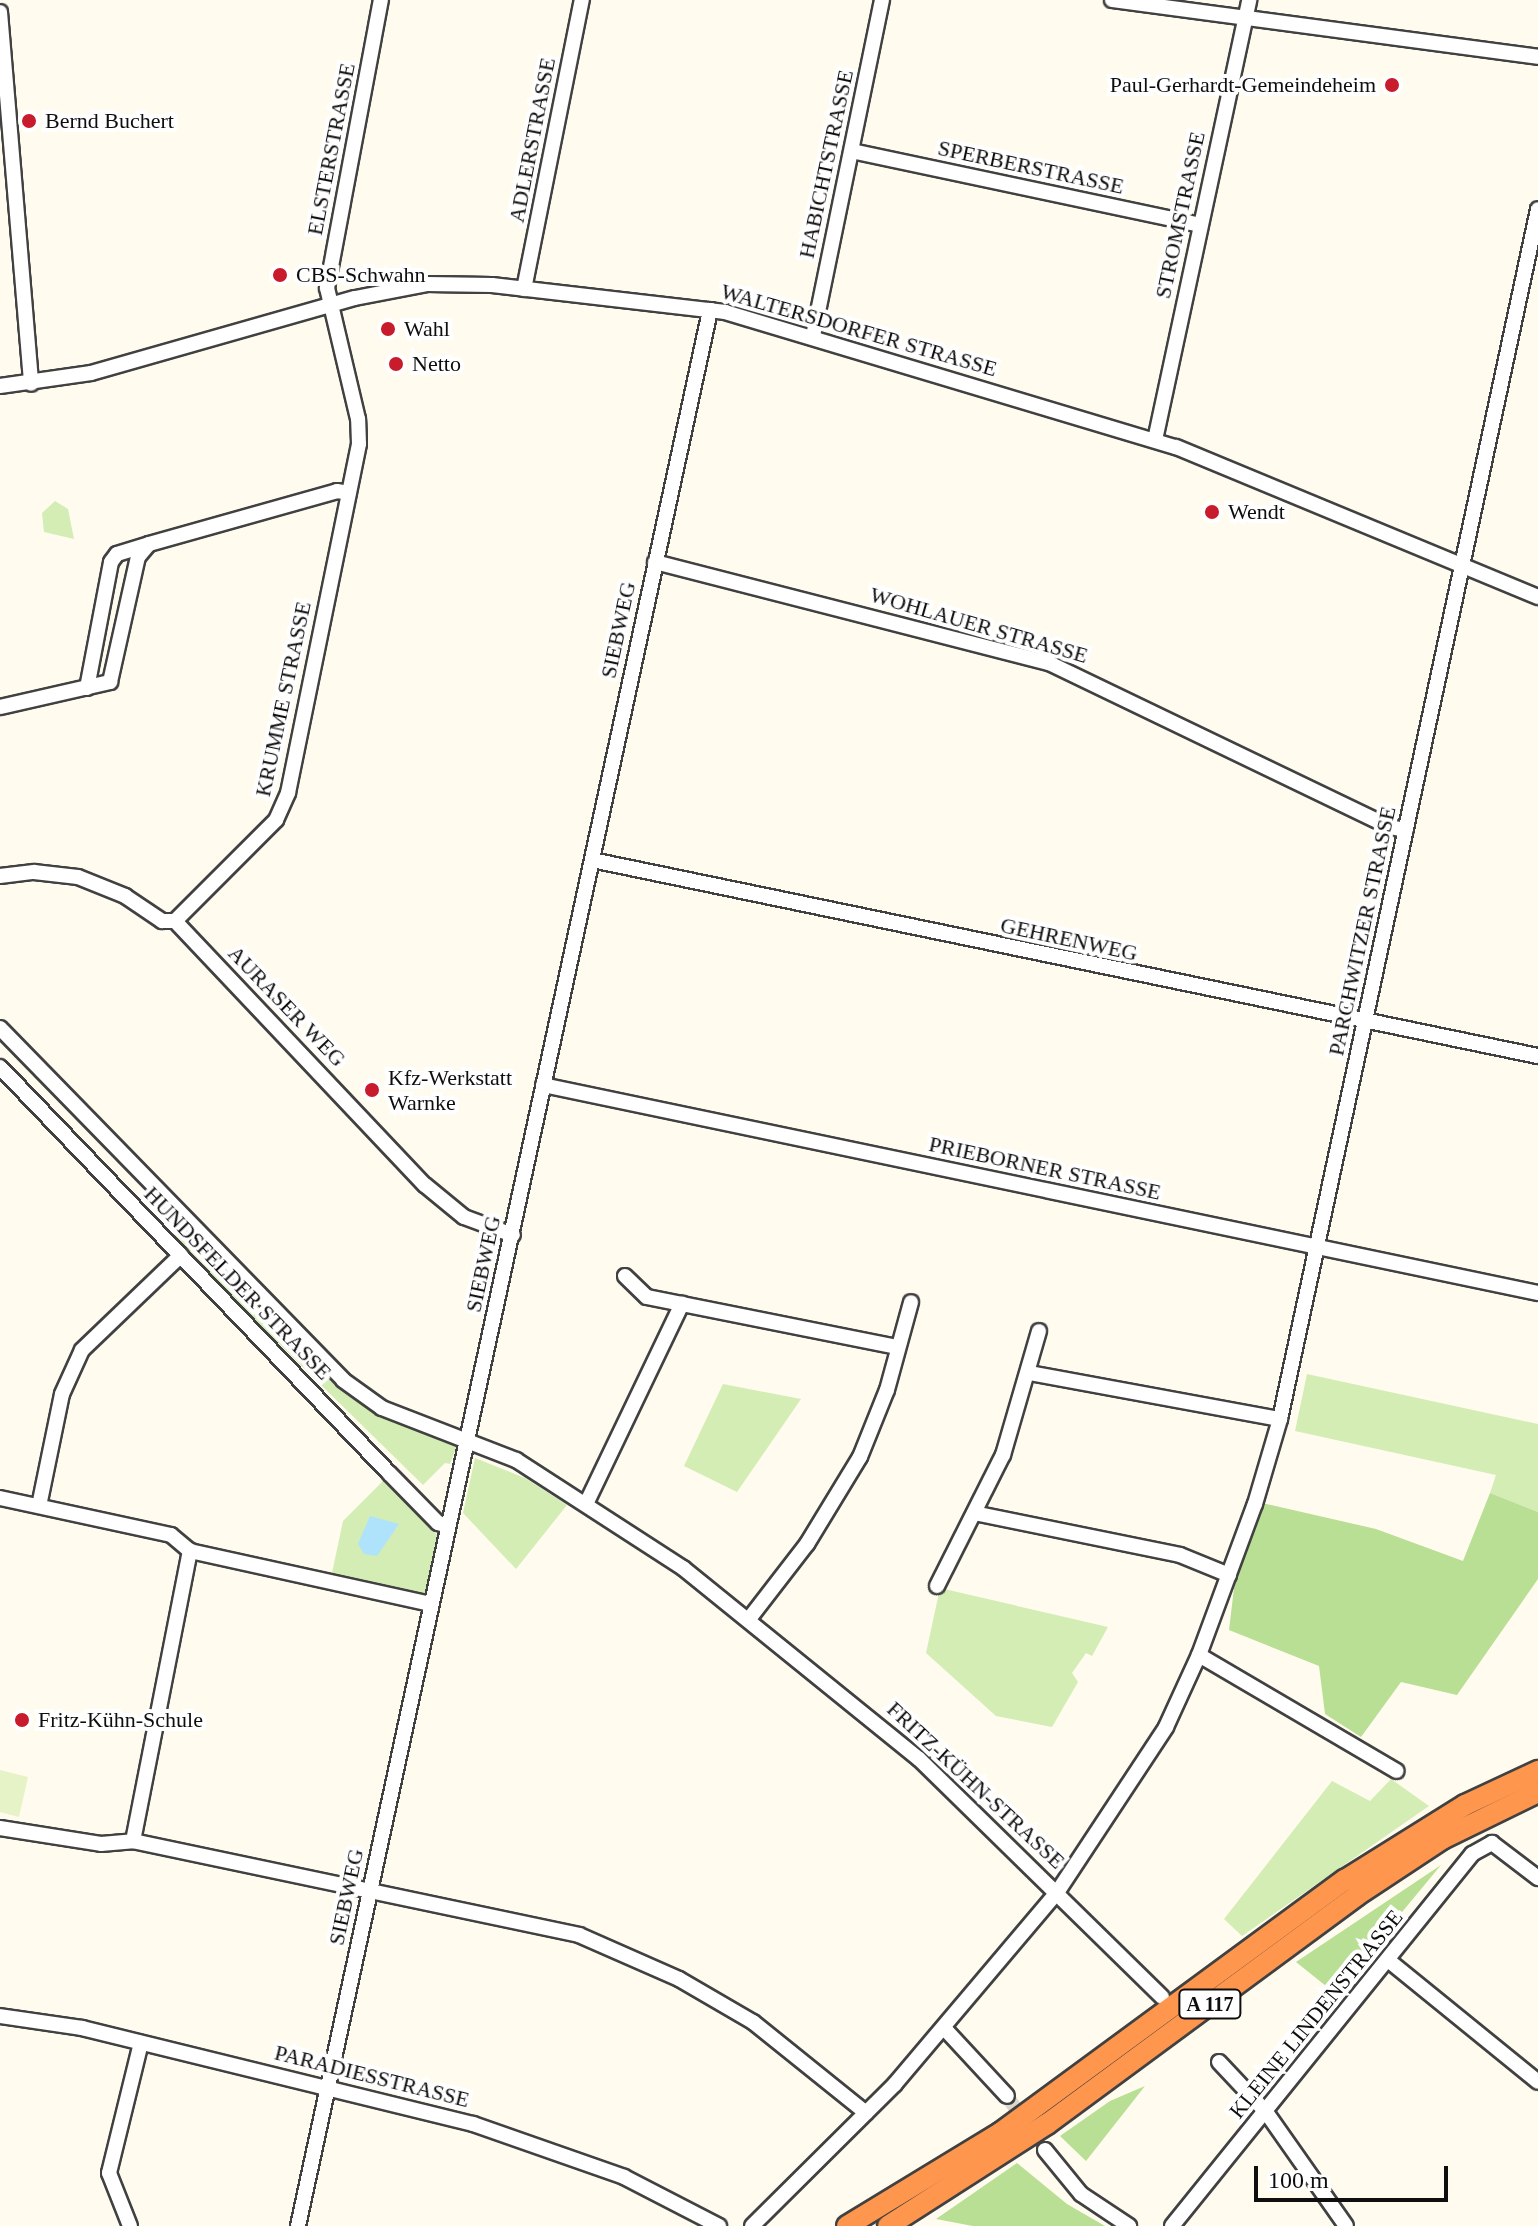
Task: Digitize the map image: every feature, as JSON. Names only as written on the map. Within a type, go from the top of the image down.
[{"type":"highway","name":"A 117","points":[[847,2226],[1000,2133],[1345,1880],[1454,1811],[1538,1771]]},
{"type":"highway","name":"A 117","points":[[888,2226],[1047,2124],[1356,1896],[1442,1839],[1538,1792]]},
{"type":"street","name":"ELSTERSTRASSE","points":[[328,306],[327,288],[381,0]]},
{"type":"street","name":"ADLERSTRASSE","points":[[524,289],[582,0]]},
{"type":"street","name":"HABICHTSTRASSE","points":[[813,336],[882,0]]},
{"type":"street","points":[[1112,0],[1538,57]]},
{"type":"street","name":"STROMSTRASSE","points":[[1155,440],[1249,0]]},
{"type":"street","points":[[0,12],[31,384]]},
{"type":"street","name":"SPERBERSTRASSE","points":[[852,151],[1200,225]]},
{"type":"street","name":"PARCHWITZER STRASSE","points":[[752,2226],[945,2029],[1058,1891],[1160,1738],[1199,1655],[1229,1575],[1280,1419],[1461,566],[1532,268],[1538,209]]},
{"type":"street","name":"WALTERSDORFER STRASSE","points":[[0,386],[31,384],[91,373],[328,306],[427,284],[524,289],[710,310],[813,336],[1155,440],[1538,597]]},
{"type":"street","name":"KRUMME STRASSE","points":[[175,921],[276,820],[285,805],[360,433],[328,306]]},
{"type":"street","name":"SIEBWEG","points":[[298,2226],[710,310]]},
{"type":"street","points":[[87,688],[111,562],[117,554],[337,491],[349,493]]},
{"type":"street","points":[[0,707],[110,682],[138,557],[149,544]]},
{"type":"street","name":"WOHLAUER STRASSE","points":[[655,562],[1049,663],[1390,827],[1406,830]]},
{"type":"street","name":"GEHRENWEG","points":[[592,860],[1538,1056]]},
{"type":"street","name":"AURASER WEG","points":[[0,876],[34,872],[78,877],[117,892],[162,921],[175,921],[425,1185],[478,1225],[513,1235]]},
{"type":"street","name":"HUNDSFELDER STRASSE","points":[[0,1028],[321,1361],[382,1408],[466,1441]]},
{"type":"street","name":"HUNDSFELDER STRASSE","points":[[0,1067],[428,1513],[448,1526]]},
{"type":"street","name":"PRIEBORNER STRASSE","points":[[543,1085],[1538,1293]]},
{"type":"street","points":[[39,1506],[62,1394],[82,1350],[181,1255]]},
{"type":"street","points":[[625,1276],[647,1297],[897,1347]]},
{"type":"street","points":[[749,1619],[834,1505],[879,1414],[911,1302]]},
{"type":"street","points":[[587,1502],[682,1304]]},
{"type":"street","points":[[937,1586],[1013,1431],[1039,1331]]},
{"type":"street","points":[[1029,1373],[1280,1419]]},
{"type":"street","name":"FRITZ-KÜHN-STRASSE","points":[[466,1441],[516,1460],[587,1502],[749,1619],[919,1759],[1058,1891],[1162,1997]]},
{"type":"street","points":[[0,1498],[171,1535],[190,1551],[431,1604]]},
{"type":"street","points":[[974,1513],[1180,1555],[1229,1575]]},
{"type":"street","points":[[133,1841],[190,1551]]},
{"type":"street","points":[[1199,1655],[1397,1771]]},
{"type":"street","points":[[0,1828],[101,1844],[133,1841],[579,1935],[679,1979],[753,2022],[866,2113]]},
{"type":"street","name":"KLEINE LINDENSTRASSE","points":[[1172,2226],[1472,1854],[1486,1844],[1500,1846],[1538,1878]]},
{"type":"street","points":[[1388,1960],[1538,2082]]},
{"type":"street","name":"PARADIESSTRASSE","points":[[0,2016],[35,2018],[141,2043],[328,2088],[547,2147],[667,2196],[719,2226]]},
{"type":"street","points":[[945,2029],[1007,2096]]},
{"type":"street","points":[[130,2226],[109,2173],[141,2043]]},
{"type":"street","points":[[1219,2062],[1266,2112],[1346,2226]]},
{"type":"street","points":[[1045,2150],[1081,2194],[1129,2226]]},
{"type":"green space","points":[[55,501],[68,509],[74,539],[44,532],[42,513]]},
{"type":"green space","points":[[184,1226],[322,1372],[378,1409],[457,1445],[450,1464],[445,1463],[423,1485],[171,1238]]},
{"type":"green space","points":[[1307,1374],[1538,1424],[1538,1512],[1490,1493],[1496,1475],[1295,1431]]},
{"type":"green space","points":[[723,1384],[801,1399],[737,1492],[684,1466]]},
{"type":"green space","points":[[475,1458],[525,1478],[567,1505],[516,1569],[463,1513]]},
{"type":"green space","points":[[384,1480],[437,1535],[425,1594],[332,1573],[343,1521]]},
{"type":"green space","points":[[1490,1493],[1538,1512],[1538,1579],[1457,1695],[1401,1682],[1361,1737],[1325,1714],[1319,1666],[1229,1630],[1236,1572],[1262,1503],[1376,1529],[1463,1561]]},
{"type":"green space","points":[[940,1588],[1108,1627],[1092,1656],[1086,1653],[1072,1673],[1078,1682],[1052,1727],[996,1716],[926,1653]]},
{"type":"green space","points":[[0,1770],[28,1777],[19,1817],[0,1812]]},
{"type":"green space","points":[[1391,1779],[1429,1806],[1242,1936],[1224,1919],[1332,1781],[1370,1801]]},
{"type":"green space","points":[[1441,1865],[1383,1935],[1388,1939],[1341,1998],[1296,1962]]},
{"type":"green space","points":[[1145,2086],[1086,2161],[1060,2136],[1110,2101]]},
{"type":"green space","points":[[1017,2163],[1067,2204],[1105,2226],[973,2226],[936,2219]]},
{"type":"water","points":[[370,1516],[399,1524],[377,1556],[364,1554],[358,1544]]},
{"type":"tunnel","points":[[1007,2096],[1045,2150]]},
{"type":"place","name":"Paul-Gerhardt-Gemeindeheim","points":[[1392,85]]},
{"type":"place","name":"Bernd Buchert","points":[[29,121]]},
{"type":"place","name":"CBS-Schwahn","points":[[280,275]]},
{"type":"place","name":"Wahl","points":[[388,329]]},
{"type":"place","name":"Netto","points":[[396,364]]},
{"type":"place","name":"Wendt","points":[[1212,512]]},
{"type":"place","name":"Kfz-Werkstatt Warnke","points":[[372,1090]]},
{"type":"place","name":"Fritz-Kühn-Schule","points":[[22,1720]]}]
